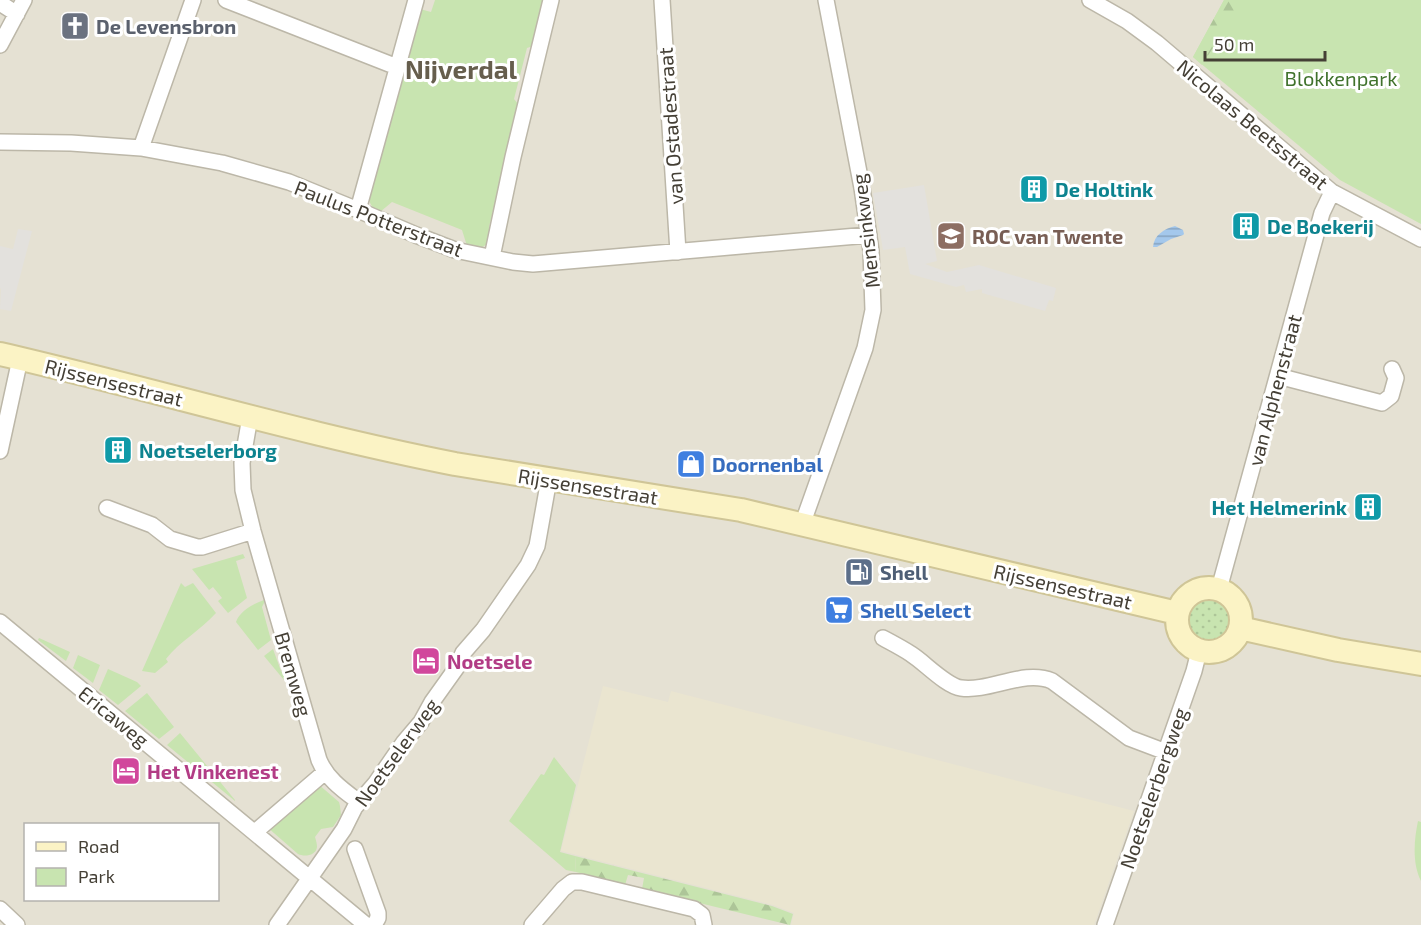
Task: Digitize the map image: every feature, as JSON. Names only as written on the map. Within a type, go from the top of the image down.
[{"type":"main road","name":"Rijssensestraat","points":[[10,357],[423,458],[741,510],[1177,613]]},
{"type":"main road","points":[[1199,589],[1219,589],[1227,593],[1238,607],[1240,628],[1234,640],[1221,650],[1199,651],[1191,647],[1179,633],[1177,613],[1182,602],[1190,594],[1199,589]]},
{"type":"main road","points":[[1240,628],[1338,650],[1421,664]]},
{"type":"street","points":[[141,148],[193,0]]},
{"type":"street","points":[[226,0],[398,67]]},
{"type":"street","points":[[358,210],[416,0]]},
{"type":"street","points":[[492,257],[550,0]]},
{"type":"street","name":"van Ostadestraat","points":[[662,0],[678,252]]},
{"type":"street","name":"Mensinkweg","points":[[802,525],[867,338],[873,310],[873,273],[862,188],[826,0]]},
{"type":"street","name":"Nicolaas Beetsstraat","points":[[1090,0],[1128,21],[1157,43],[1332,192],[1421,239]]},
{"type":"street","points":[[0,3],[21,7],[0,45]]},
{"type":"street","name":"Paulus Potterstraat","points":[[0,142],[71,143],[141,148],[222,163],[289,182],[439,245],[513,262],[533,264],[869,235]]},
{"type":"street","name":"van Alphenstraat","points":[[1219,589],[1322,213],[1332,192]]},
{"type":"street","points":[[0,451],[6,427],[10,357]]},
{"type":"street","points":[[1278,376],[1382,403],[1391,396],[1396,378],[1392,369]]},
{"type":"street","name":"Bremweg","points":[[250,417],[241,472],[253,531],[319,760],[325,772],[337,785],[359,802]]},
{"type":"street","name":"Noetselerweg","points":[[277,925],[344,829],[355,807],[421,722],[457,667],[463,653],[483,630],[532,559],[537,546],[549,479]]},
{"type":"street","points":[[107,508],[152,525],[170,539],[197,547],[253,531]]},
{"type":"street","name":"Ericaweg","points":[[0,622],[366,925]]},
{"type":"street","points":[[883,638],[911,654],[958,688],[1035,677],[1052,681],[1130,738],[1166,752]]},
{"type":"street","name":"Noetselerbergweg","points":[[1105,925],[1199,651]]},
{"type":"street","points":[[255,832],[325,772]]},
{"type":"street","points":[[355,849],[378,913],[374,925]]},
{"type":"street","points":[[532,925],[563,889],[572,882],[582,882],[694,909],[702,915],[704,925]]},
{"type":"street","points":[[0,909],[17,925]]},
{"type":"shaded area","points":[[0,0],[1421,0],[1421,925],[0,925]]},
{"type":"shaded area","points":[[924,185],[937,261],[925,264],[947,272],[979,265],[1056,288],[1053,301],[1049,300],[1045,311],[982,293],[982,289],[966,292],[964,285],[956,287],[910,274],[905,247],[883,250],[873,193]]},
{"type":"shaded area","points":[[18,229],[32,231],[11,311],[0,309],[0,246],[13,249]]},
{"type":"shaded area","points":[[603,686],[668,702],[671,691],[1134,811],[1094,925],[791,925],[794,913],[773,905],[561,851]]},
{"type":"green space","points":[[435,0],[544,0],[533,46],[527,48],[514,99],[519,105],[489,227],[492,232],[489,243],[479,249],[467,246],[462,230],[392,202],[380,212],[372,206],[369,199],[420,9],[431,12]]},
{"type":"green space","name":"Blokkenpark","points":[[1224,0],[1421,0],[1421,224],[1340,180],[1193,57]]},
{"type":"green space","points":[[1224,0],[1242,0],[1202,65],[1193,57]]},
{"type":"green space","points":[[243,554],[245,558],[236,561],[247,598],[228,613],[218,601],[222,598],[213,587],[209,590],[192,569]]},
{"type":"green space","points":[[181,583],[185,587],[193,583],[216,613],[184,641],[166,659],[168,662],[155,673],[142,671]]},
{"type":"green space","points":[[1209,599],[1224,605],[1230,620],[1224,635],[1209,641],[1194,635],[1188,620],[1194,605]]},
{"type":"green space","points":[[264,600],[262,607],[271,640],[258,650],[236,622],[247,608]]},
{"type":"green space","points":[[39,638],[70,652],[66,661],[38,640]]},
{"type":"green space","points":[[273,649],[281,671],[287,677],[284,680],[264,656]]},
{"type":"green space","points":[[78,655],[100,665],[93,683],[73,668]]},
{"type":"green space","points":[[108,669],[141,686],[118,705],[99,690]]},
{"type":"green space","points":[[147,693],[174,727],[159,739],[125,711]]},
{"type":"green space","points":[[180,733],[235,800],[235,801],[167,745]]},
{"type":"green space","points":[[554,757],[576,785],[560,852],[575,856],[576,872],[566,870],[509,821],[541,774],[544,775]]},
{"type":"green space","points":[[318,784],[339,802],[341,815],[333,827],[321,829],[315,837],[317,847],[314,852],[309,855],[300,855],[267,827]]},
{"type":"green space","points":[[1418,821],[1421,822],[1421,881],[1416,867],[1415,851]]},
{"type":"green space","points":[[575,856],[772,906],[793,914],[790,925],[642,889],[644,878],[628,875],[625,885],[576,872]]},
{"type":"water","points":[[1175,226],[1183,230],[1184,234],[1153,247],[1160,233]]},
{"type":"place","name":"De Levensbron","points":[[75,26]]},
{"type":"place","name":"De Holtink","points":[[1034,189]]},
{"type":"place","name":"De Boekerij","points":[[1246,226]]},
{"type":"place","name":"ROC van Twente","points":[[951,236]]},
{"type":"place","name":"Noetselerborg","points":[[118,450]]},
{"type":"place","name":"Doornenbal","points":[[691,464]]},
{"type":"place","name":"Het Helmerink","points":[[1368,507]]},
{"type":"place","name":"Shell","points":[[859,572]]},
{"type":"place","name":"Shell Select","points":[[839,610]]},
{"type":"place","name":"Noetsele","points":[[426,661]]},
{"type":"place","name":"Het Vinkenest","points":[[126,771]]},
{"type":"district","name":"Nijverdal","points":[[461,68]]}]
